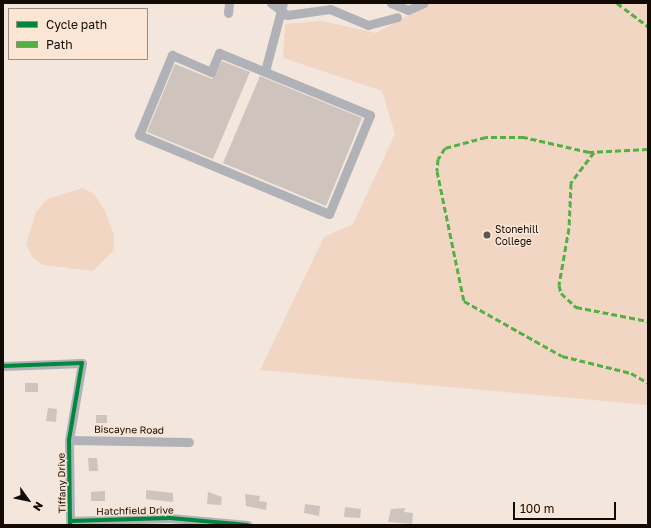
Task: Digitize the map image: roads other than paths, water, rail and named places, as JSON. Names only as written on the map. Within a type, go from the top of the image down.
[{"type":"street","points":[[228,13],[229,3]]},
{"type":"street","points":[[271,3],[282,7],[293,16],[330,9],[368,25],[397,17]]},
{"type":"street","points":[[391,3],[408,10],[424,3]]},
{"type":"street","points":[[265,71],[282,7]]},
{"type":"street","points":[[219,52],[265,71],[370,115],[329,214],[139,135],[172,55],[211,72],[219,52]]},
{"type":"street","name":"Tiffany Drive","points":[[3,366],[82,363],[69,440],[70,523]]},
{"type":"street","name":"Biscayne Road","points":[[69,440],[190,442]]},
{"type":"street","name":"Hatchfield Drive","points":[[70,523],[170,518],[248,525]]},
{"type":"place","name":"Stonehill College","points":[[487,235]]}]
